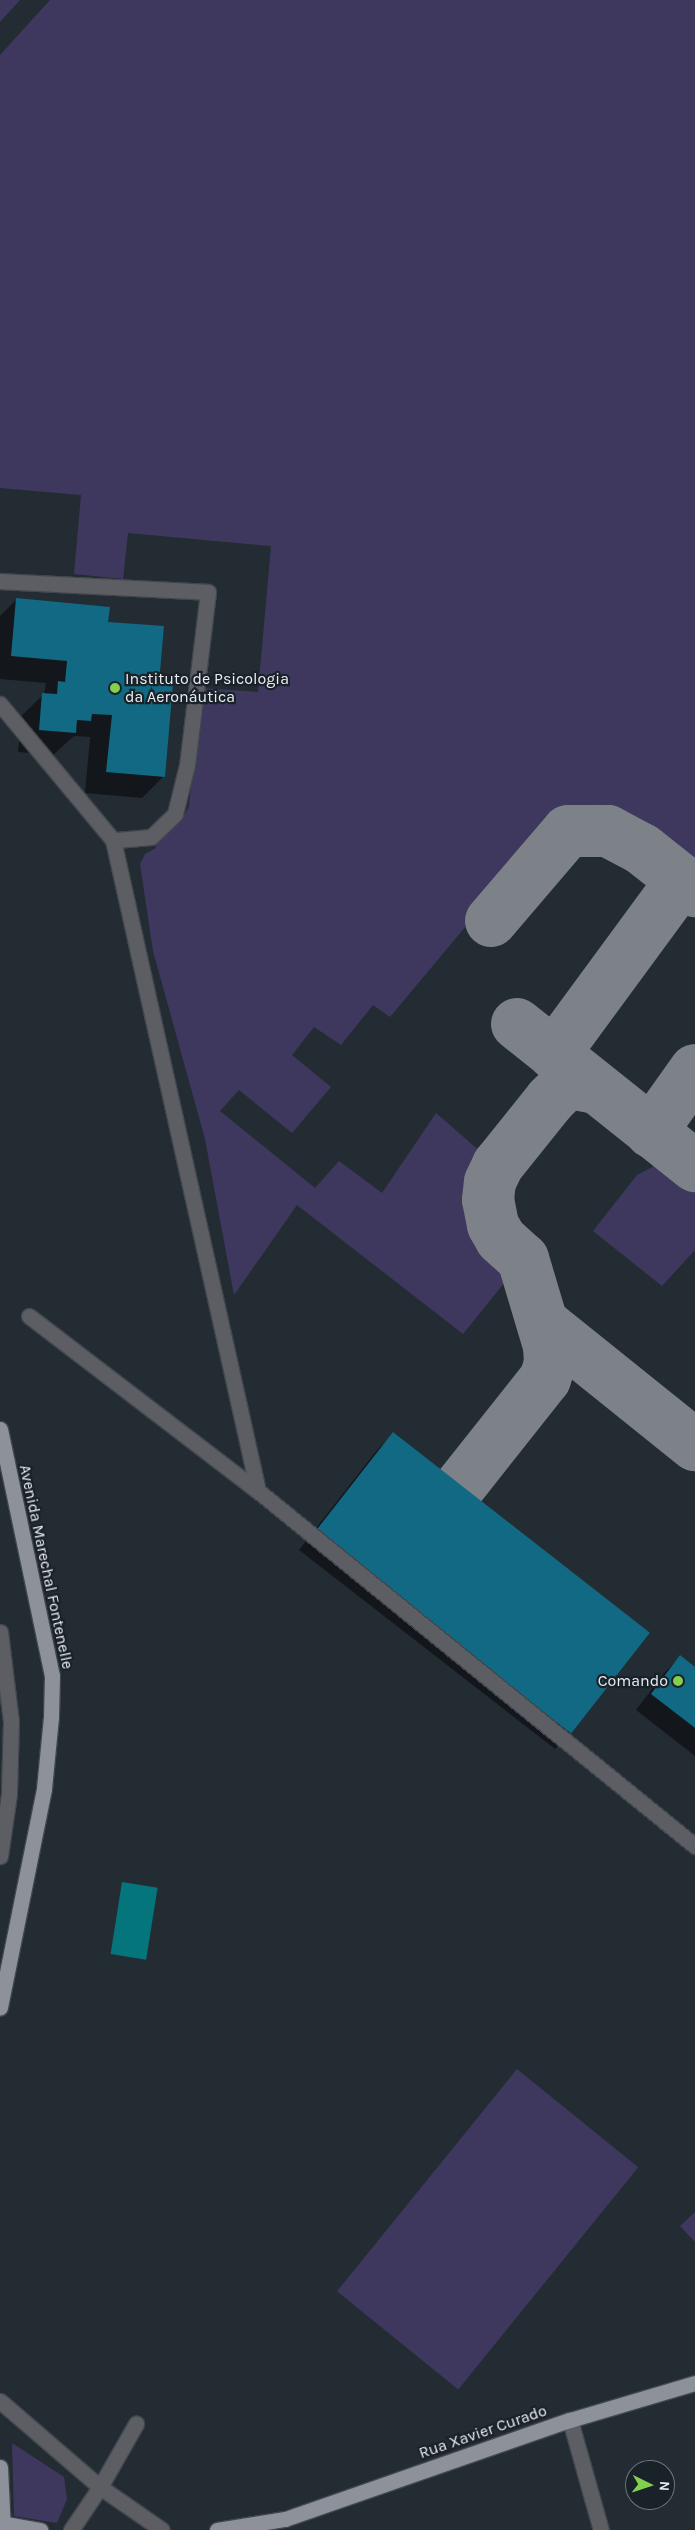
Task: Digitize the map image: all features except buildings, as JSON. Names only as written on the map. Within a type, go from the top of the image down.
[{"type":"main road","name":"Avenida Marechal Fontenelle","points":[[0,1429],[52,1676],[52,1717],[44,1789],[0,2008]]},
{"type":"main road","name":"Rua Xavier Curado","points":[[217,2530],[285,2519],[570,2420],[695,2383]]},
{"type":"main road","points":[[0,2467],[2,2526],[40,2530]]},
{"type":"main road","name":"Rua Xavier Curado","points":[[267,2530],[285,2519]]},
{"type":"street","points":[[0,581],[208,592],[187,765],[175,814],[151,837],[113,840]]},
{"type":"street","points":[[0,704],[113,840],[258,1491]]},
{"type":"street","points":[[29,1316],[258,1491],[695,1846]]},
{"type":"street","points":[[0,1632],[11,1721],[0,1856]]},
{"type":"street","points":[[0,2401],[100,2487],[162,2530]]},
{"type":"street","points":[[570,2420],[601,2530]]},
{"type":"street","points":[[71,2530],[100,2487],[136,2424]]},
{"type":"shaded area","points":[[0,0],[20,0],[0,22]]},
{"type":"shaded area","points":[[50,0],[695,0],[695,874],[633,825],[616,817],[597,814],[569,818],[537,841],[390,1017],[373,1005],[341,1045],[314,1027],[292,1055],[331,1087],[292,1133],[239,1090],[220,1111],[315,1188],[339,1161],[382,1193],[436,1113],[482,1153],[470,1195],[472,1224],[485,1251],[513,1272],[463,1334],[297,1205],[234,1295],[205,1139],[153,951],[140,864],[145,854],[156,848],[154,842],[182,819],[189,807],[200,688],[258,692],[271,546],[128,533],[123,579],[74,574],[81,495],[0,488],[0,55]]},
{"type":"shaded area","points":[[654,1166],[669,1168],[695,1190],[695,1250],[662,1286],[593,1231],[637,1175]]},
{"type":"shaded area","points":[[517,2069],[638,2167],[458,2389],[337,2291]]},
{"type":"shaded area","points":[[695,2212],[695,2242],[680,2226]]},
{"type":"shaded area","points":[[12,2443],[64,2477],[67,2499],[57,2523],[14,2516]]},
{"type":"water","points":[[122,1882],[158,1888],[146,1960],[111,1954]]},
{"type":"taxiway","points":[[491,921],[568,831],[608,831],[642,849],[695,891]]},
{"type":"taxiway","points":[[554,1054],[682,880]]},
{"type":"taxiway","points":[[517,1024],[695,1166]]},
{"type":"taxiway","points":[[651,1132],[695,1070]]},
{"type":"taxiway","points":[[461,1485],[545,1379],[550,1364],[549,1346],[523,1259],[501,1239],[493,1225],[488,1200],[490,1182],[498,1165],[550,1100],[563,1087],[575,1084],[596,1088]]},
{"type":"taxiway","points":[[543,1323],[695,1445]]},
{"type":"place","name":"Instituto de Psicologia da Aeronáutica","points":[[115,688]]},
{"type":"place","name":"Comando","points":[[678,1681]]}]
